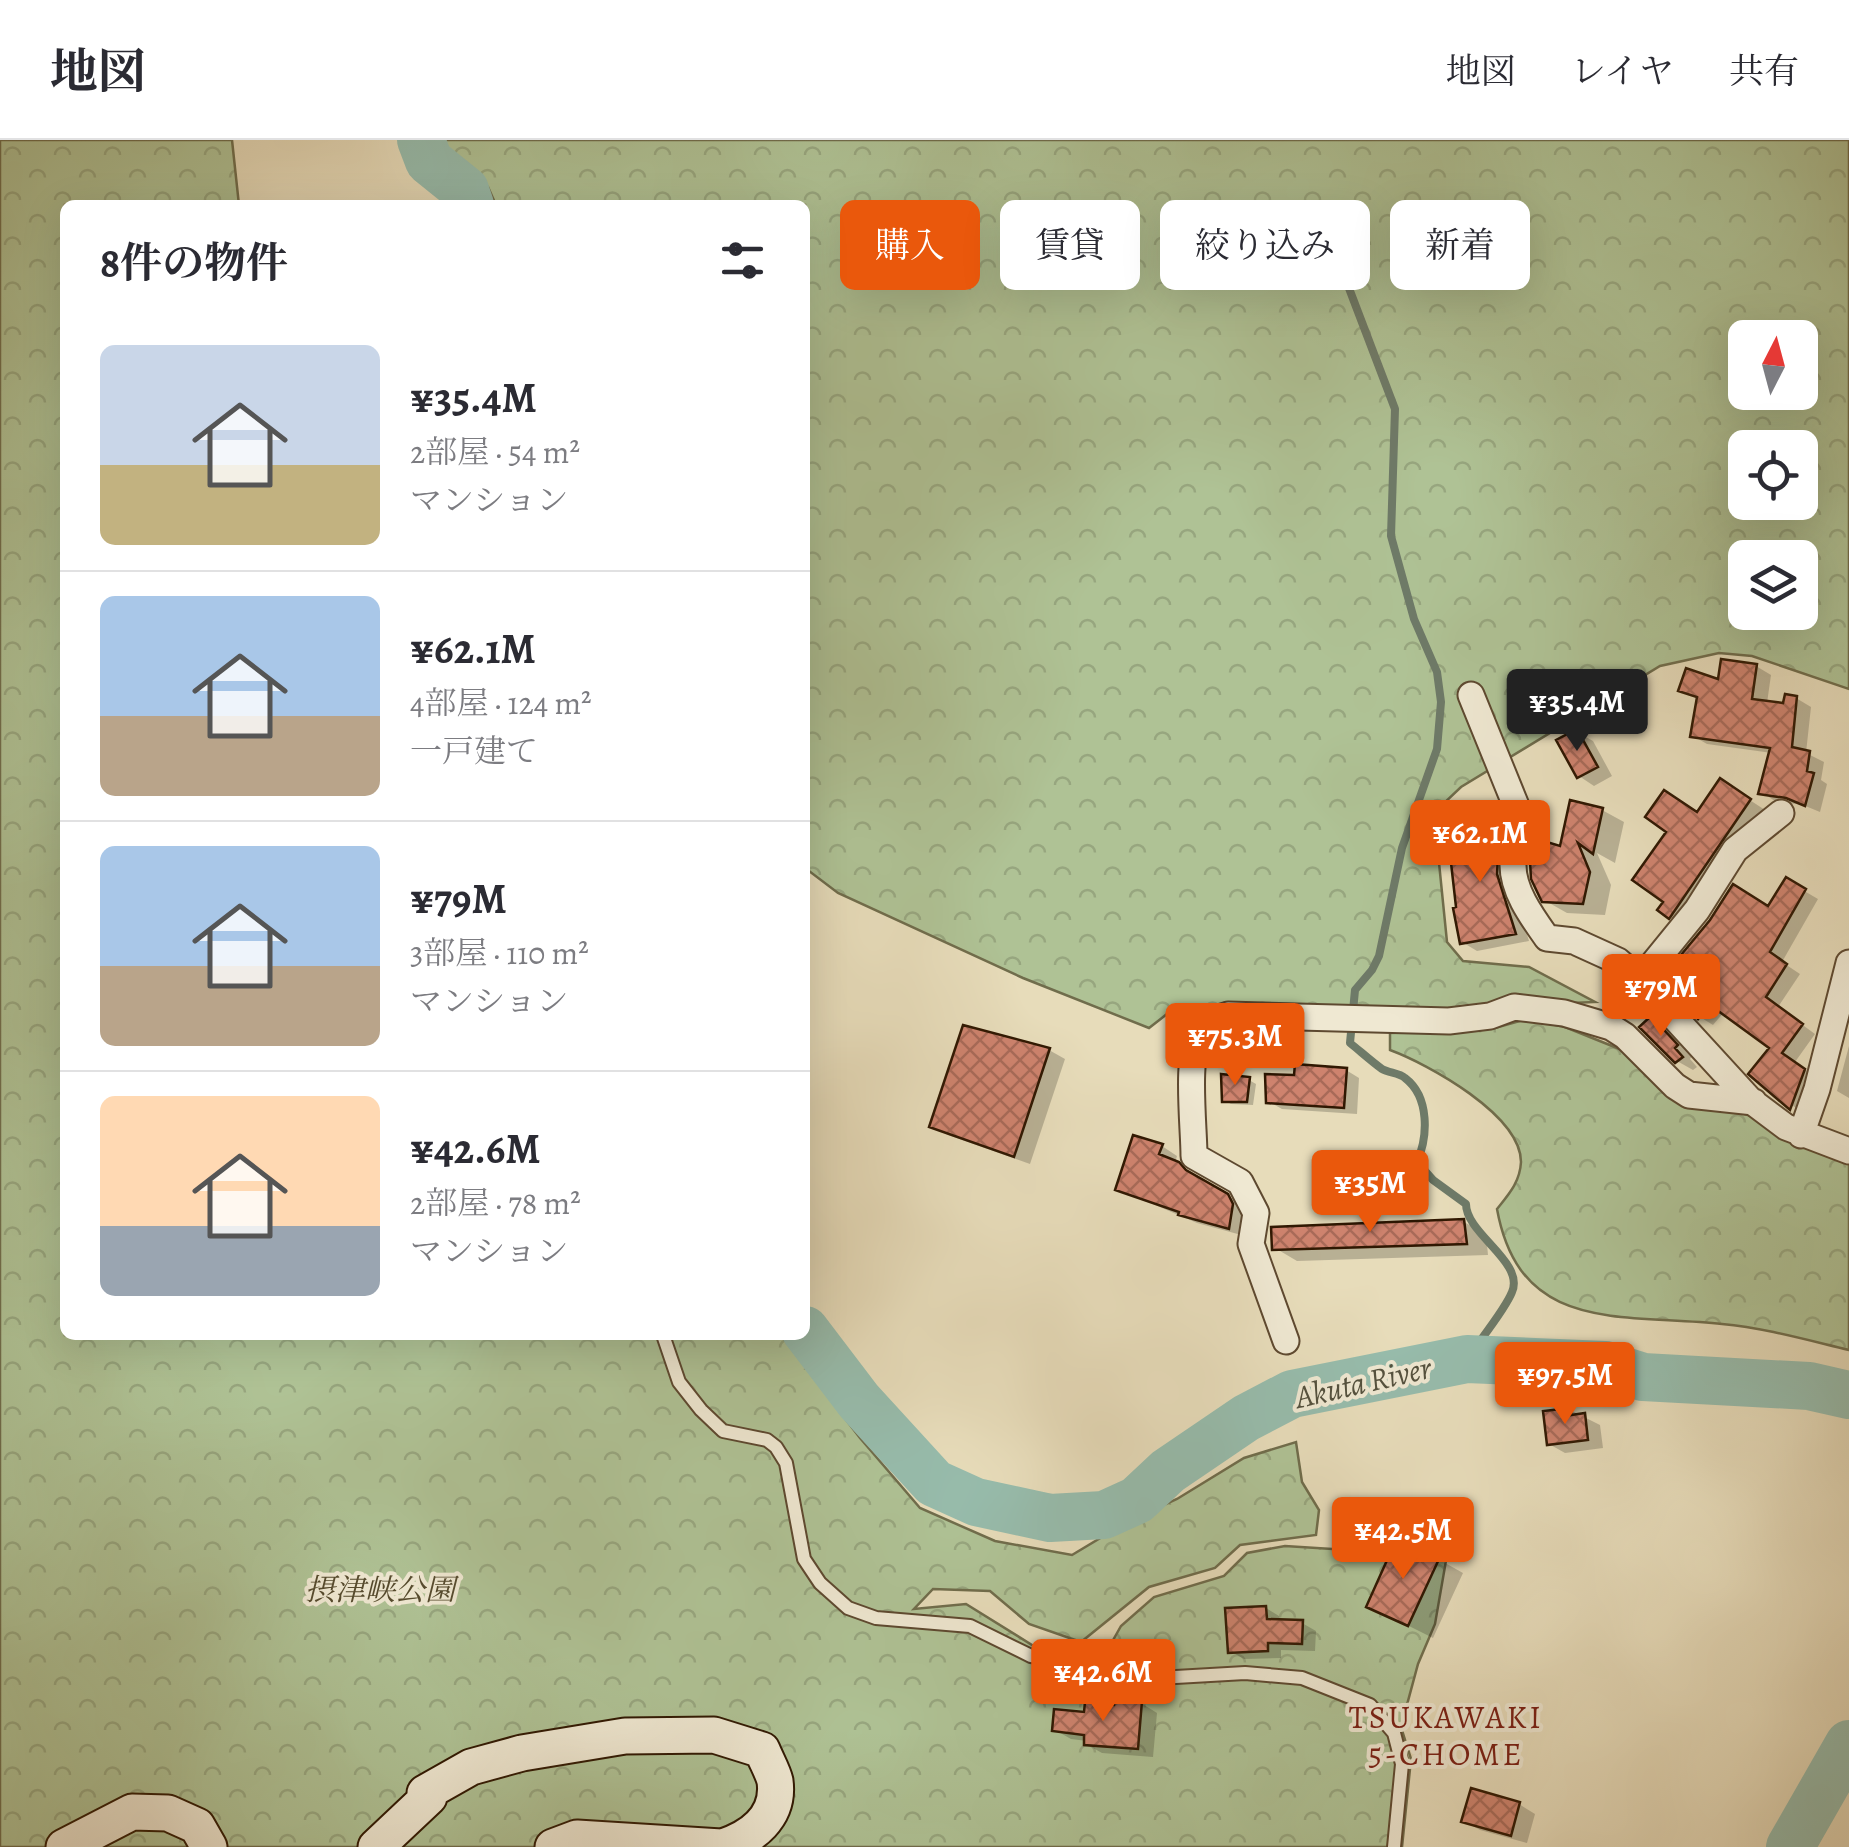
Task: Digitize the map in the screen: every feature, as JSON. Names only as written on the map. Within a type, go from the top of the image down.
[{"type":"street","points":[[1471,694],[1523,823],[1524,832],[1513,863],[1521,896],[1547,938],[1574,942],[1618,962],[1640,980],[1754,1102],[1801,1135],[1849,1151]]},
{"type":"street","points":[[1640,980],[1697,910],[1735,850],[1781,813]]},
{"type":"street","points":[[1801,1135],[1849,964]]},
{"type":"street","points":[[1286,1342],[1252,1244],[1256,1214],[1240,1182],[1194,1156],[1194,1056],[1200,1031],[1210,1021],[1228,1014],[1449,1021],[1490,1016],[1514,1007],[1546,1010],[1611,1027],[1689,1095],[1754,1102]]},
{"type":"street","points":[[376,1847],[429,1797],[425,1793],[471,1768],[593,1741],[625,1736],[714,1736],[762,1750],[775,1782],[772,1812],[749,1838],[722,1847],[577,1838],[553,1847]]},
{"type":"street","points":[[64,1847],[132,1812],[168,1813],[197,1826],[209,1847]]},
{"type":"lane","points":[[665,1340],[680,1382],[701,1410],[722,1431],[767,1440],[786,1463],[804,1559],[820,1583],[848,1608],[876,1618],[970,1626],[1031,1656],[1110,1668],[1141,1679],[1245,1673],[1302,1678],[1370,1705],[1394,1734],[1402,1764],[1394,1847]]},
{"type":"green space","name":"摂津峡公園","points":[[0,140],[232,140],[238,200],[60,200],[60,1340],[785,1340],[920,1508],[995,1541],[1072,1555],[1244,1458],[1296,1442],[1302,1482],[1319,1510],[1316,1535],[1240,1545],[1215,1568],[1149,1587],[1081,1642],[1029,1624],[990,1591],[933,1589],[914,1609],[966,1604],[1040,1650],[1103,1658],[1121,1626],[1154,1597],[1224,1576],[1247,1553],[1285,1546],[1364,1551],[1397,1526],[1447,1555],[1435,1624],[1418,1664],[1401,1727],[1411,1759],[1402,1847],[0,1847]]},
{"type":"green space","points":[[440,140],[1849,140],[1849,689],[1752,656],[1719,653],[1660,666],[1461,787],[1443,804],[1437,843],[1447,942],[1463,961],[1529,967],[1595,1002],[1387,1011],[1196,1006],[1167,1014],[1149,1028],[1023,978],[838,893],[810,872],[810,200],[494,200],[488,187]]},
{"type":"green space","points":[[1527,1019],[1565,1027],[1627,1052],[1739,1112],[1767,1121],[1798,1143],[1849,1164],[1849,1350],[1738,1326],[1581,1310],[1552,1298],[1528,1279],[1509,1250],[1497,1209],[1519,1176],[1517,1144],[1506,1127],[1470,1094],[1390,1050],[1390,1033],[1495,1028]]},
{"type":"building","points":[[1721,659],[1757,664],[1752,699],[1783,703],[1785,694],[1797,696],[1792,747],[1810,751],[1807,771],[1814,773],[1805,806],[1786,798],[1758,794],[1770,748],[1690,737],[1697,697],[1678,691],[1686,668],[1718,679]]},
{"type":"building","points":[[1577,729],[1598,767],[1577,778],[1556,740]]},
{"type":"building","points":[[1720,778],[1751,799],[1669,919],[1657,910],[1663,902],[1632,880],[1666,832],[1645,817],[1664,790],[1697,812]]},
{"type":"building","points":[[1570,800],[1603,808],[1593,854],[1578,843],[1590,872],[1583,904],[1542,902],[1531,879],[1530,861],[1537,839],[1560,846]]},
{"type":"building","points":[[1500,822],[1500,827],[1506,829],[1497,874],[1516,934],[1460,944],[1449,845],[1466,843],[1464,826]]},
{"type":"building","points":[[1786,877],[1806,889],[1770,952],[1787,964],[1766,997],[1803,1024],[1782,1053],[1805,1069],[1790,1110],[1748,1074],[1769,1048],[1710,1005],[1698,1019],[1661,979],[1710,920],[1733,884],[1768,906]]},
{"type":"building","points":[[1651,1016],[1678,1045],[1675,1048],[1683,1057],[1675,1063],[1639,1027]]},
{"type":"building","points":[[963,1025],[1050,1048],[1014,1157],[929,1127]]},
{"type":"building","points":[[1295,1064],[1347,1068],[1344,1108],[1266,1103],[1265,1074],[1294,1075]]},
{"type":"building","points":[[1221,1074],[1250,1077],[1247,1102],[1222,1102]]},
{"type":"building","points":[[1133,1135],[1163,1144],[1159,1154],[1179,1162],[1228,1194],[1233,1204],[1229,1229],[1178,1215],[1179,1212],[1115,1190]]},
{"type":"building","points":[[1464,1219],[1467,1244],[1272,1250],[1271,1227]]},
{"type":"building","points":[[1571,1408],[1571,1415],[1585,1413],[1588,1440],[1547,1445],[1543,1411]]},
{"type":"building","points":[[1397,1538],[1440,1557],[1408,1626],[1366,1607]]},
{"type":"building","points":[[1266,1606],[1267,1619],[1303,1620],[1302,1644],[1268,1643],[1268,1651],[1228,1653],[1225,1608]]},
{"type":"building","points":[[1115,1699],[1142,1701],[1138,1749],[1084,1745],[1084,1735],[1052,1731],[1054,1709],[1084,1712],[1085,1702],[1114,1705]]},
{"type":"building","points":[[1471,1788],[1520,1802],[1511,1836],[1461,1822]]},
{"type":"waterway","name":"Akuta River","points":[[421,140],[429,161],[465,190],[468,200]]},
{"type":"waterway","points":[[1350,290],[1395,409],[1391,536],[1414,619],[1437,672],[1441,702],[1437,749],[1402,848],[1379,956],[1355,990],[1350,1043],[1382,1069],[1403,1076],[1413,1086],[1425,1118],[1417,1162],[1433,1180],[1466,1204],[1475,1226],[1510,1270],[1514,1281],[1509,1299],[1467,1359]]},
{"type":"waterway","name":"Akuta River","points":[[810,1337],[859,1401],[934,1483],[976,1502],[1050,1518],[1104,1515],[1137,1500],[1168,1471],[1246,1418],[1292,1394],[1467,1359],[1605,1365],[1643,1377],[1809,1386],[1849,1395]]},
{"type":"waterway","name":"Akuta River","points":[[1790,1847],[1849,1744]]},
{"type":"district","name":"TSUKAWAKI 5-CHOME","points":[[1446,1736]]}]
